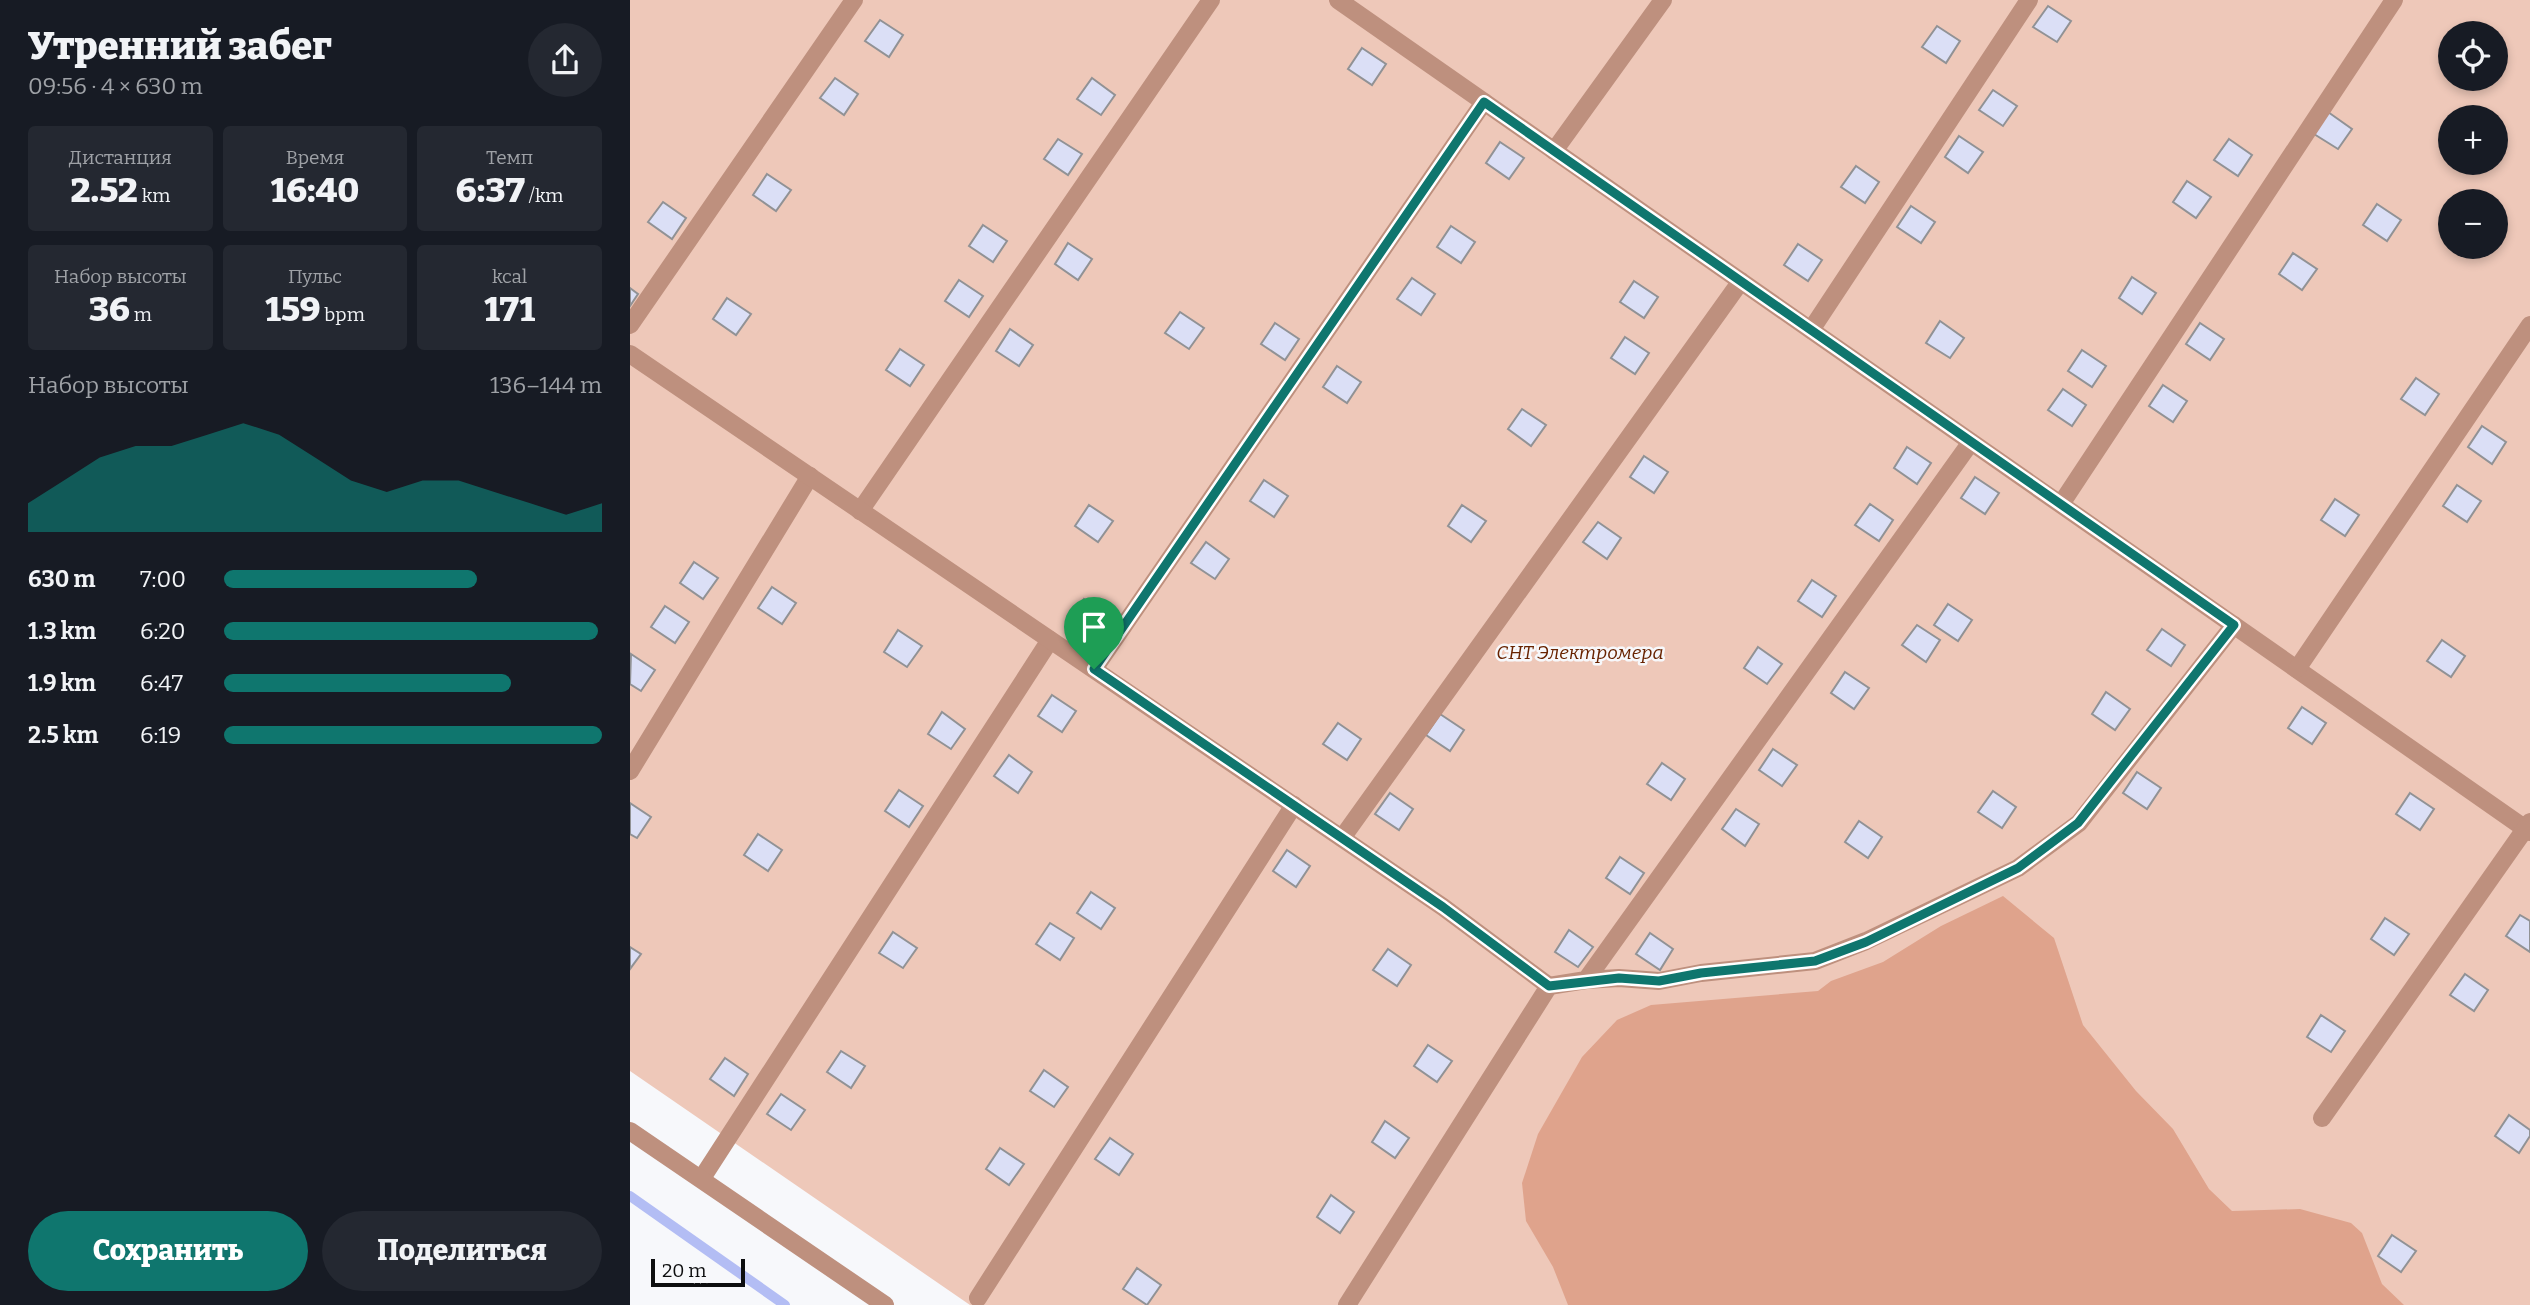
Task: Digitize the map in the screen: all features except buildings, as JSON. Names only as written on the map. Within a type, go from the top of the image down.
[{"type":"street","points":[[630,325],[855,0]]},
{"type":"street","points":[[860,511],[1211,0]]},
{"type":"street","points":[[1338,0],[2528,828],[2322,1118]]},
{"type":"street","points":[[1554,151],[1663,0]]},
{"type":"street","points":[[1811,330],[2029,0]]},
{"type":"street","points":[[2061,504],[2394,0]]},
{"type":"street","points":[[1094,669],[1484,102]]},
{"type":"street","points":[[1342,838],[1741,281]]},
{"type":"street","points":[[2297,669],[2530,325]]},
{"type":"street","points":[[630,354],[1443,907],[1549,986],[1619,978],[1659,981],[1701,973],[1815,961],[1899,926],[2018,868],[2078,823],[2234,625]]},
{"type":"street","points":[[1586,980],[1970,442]]},
{"type":"street","points":[[630,771],[810,477]]},
{"type":"street","points":[[702,1178],[1050,640]]},
{"type":"street","points":[[978,1298],[1294,806]]},
{"type":"street","points":[[1347,1305],[1549,986]]},
{"type":"street","points":[[630,1131],[885,1305]]},
{"type":"green space","name":"СНТ Электромера","points":[[630,0],[2530,0],[2530,1305],[970,1305],[630,1071]]},
{"type":"shaded area","points":[[2003,896],[2054,938],[2083,1025],[2136,1091],[2173,1129],[2209,1189],[2232,1211],[2300,1209],[2351,1223],[2362,1233],[2382,1284],[2404,1305],[1568,1305],[1553,1267],[1526,1221],[1522,1183],[1538,1134],[1582,1057],[1617,1020],[1651,1005],[1818,991],[1831,981],[1883,962],[1941,926]]},
{"type":"waterway","points":[[630,1196],[785,1305]]},
{"type":"route","points":[[1484,102],[2234,625],[2078,823],[2018,868],[1866,942],[1815,961],[1701,973],[1659,981],[1619,978],[1549,986],[1443,907],[1094,669],[1484,102]]}]
